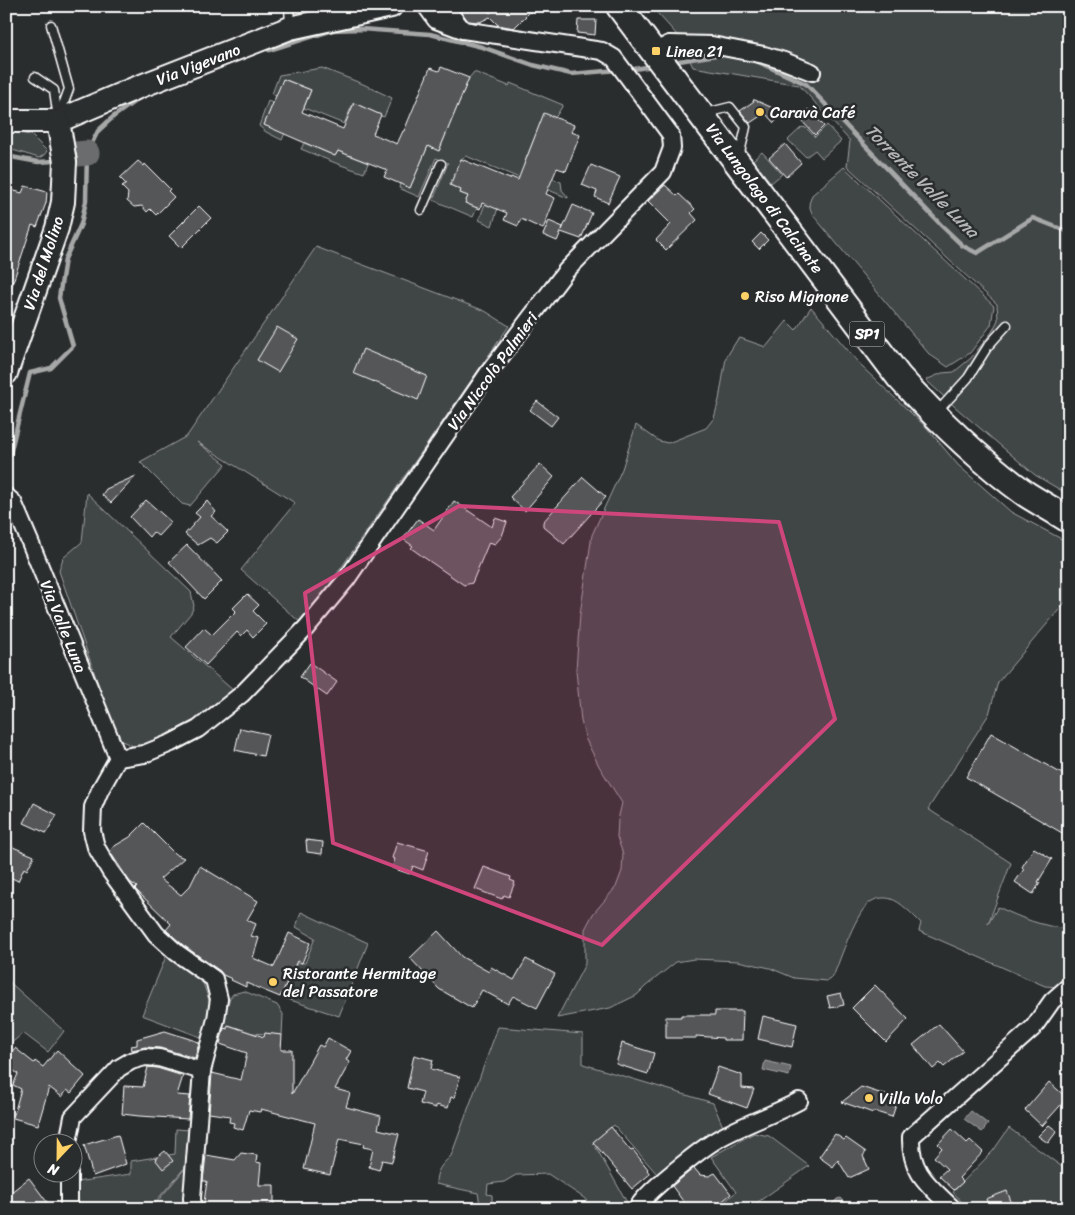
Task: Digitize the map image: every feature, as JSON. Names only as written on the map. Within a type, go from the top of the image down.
[{"type":"main road","name":"SP1","points":[[619,6],[655,54]]},
{"type":"main road","name":"Via Lungolago di Calcinate","points":[[655,54],[899,377],[934,415],[976,454],[1026,494],[1069,520]]},
{"type":"street","name":"Via Vigevano","points":[[6,121],[58,120],[136,88],[290,17],[391,6]]},
{"type":"street","name":"Via Niccolò Palmieri","points":[[118,758],[144,754],[198,729],[242,694],[306,628],[346,580],[489,372],[566,271],[663,172],[672,148],[671,135],[614,58],[602,51],[463,30],[436,20],[426,6]]},
{"type":"street","points":[[444,6],[463,30]]},
{"type":"street","points":[[655,54],[669,44],[712,45],[764,55],[812,72]]},
{"type":"street","name":"Via del Molino","points":[[6,373],[57,228],[61,211],[65,162],[58,120]]},
{"type":"street","name":"Via Valle Luna","points":[[6,496],[13,502],[118,758]]},
{"type":"street","points":[[118,758],[93,806],[92,831],[96,847],[110,871],[156,934],[177,953],[214,980],[218,999],[216,1019],[202,1071],[192,1198],[193,1209]]},
{"type":"street","points":[[952,1209],[919,1174],[911,1152],[911,1137],[1033,1028],[1052,1001],[1069,986]]},
{"type":"street","points":[[70,1132],[73,1117],[119,1068],[131,1061],[159,1058],[202,1071]]},
{"type":"street","points":[[637,1209],[638,1205],[654,1188],[717,1139],[798,1101]]},
{"type":"street","points":[[68,1182],[69,1209]]},
{"type":"lane","points":[[51,25],[69,89],[58,120]]},
{"type":"lane","points":[[35,77],[54,90],[58,120]]},
{"type":"lane","points":[[421,210],[441,164]]},
{"type":"lane","points":[[934,415],[968,378],[988,346],[1007,325]]},
{"type":"highlighted area","points":[[459,506],[779,522],[835,719],[602,945],[333,843],[305,593]]},
{"type":"shaded area","points":[[651,6],[1069,6],[1069,495],[1035,475],[926,380],[942,373],[954,372],[971,358],[992,332],[998,320],[997,304],[847,166],[850,141],[799,85],[693,67],[678,36]]},
{"type":"shaded area","points":[[322,68],[392,98],[384,117],[353,103],[344,124],[304,108],[311,90],[284,79],[276,96],[272,94],[279,75]]},
{"type":"shaded area","points":[[474,72],[509,86],[510,83],[563,105],[555,118],[544,114],[524,164],[526,167],[561,182],[562,190],[568,198],[466,156],[461,159],[450,185],[461,190],[460,193],[468,196],[465,203],[477,208],[473,217],[433,200],[448,163],[436,158],[419,197],[399,188],[400,184],[410,188],[428,146],[439,151],[469,78]]},
{"type":"shaded area","points":[[268,101],[273,103],[264,125],[285,133],[282,140],[259,126]]},
{"type":"shaded area","points":[[827,125],[841,141],[822,158],[815,150],[806,157],[788,140],[802,127],[806,128],[815,137]]},
{"type":"shaded area","points":[[6,131],[31,135],[47,151],[39,158],[6,148]]},
{"type":"shaded area","points":[[304,143],[335,156],[338,151],[368,163],[364,173],[301,149]]},
{"type":"shaded area","points":[[762,152],[782,174],[771,183],[753,160]]},
{"type":"shaded area","points":[[844,167],[994,306],[991,325],[970,353],[948,367],[929,354],[812,214],[809,204],[812,195]]},
{"type":"shaded area","points":[[485,204],[499,205],[492,226],[479,220]]},
{"type":"shaded area","points":[[316,247],[485,311],[509,326],[302,624],[241,570],[295,503],[197,442],[226,464],[190,506],[182,504],[140,462],[187,436]]},
{"type":"shaded area","points":[[811,307],[862,367],[927,428],[958,465],[1011,512],[1069,543],[1069,560],[1060,561],[1069,571],[1069,598],[998,682],[989,714],[928,809],[1011,863],[988,924],[998,907],[1032,921],[1069,929],[1069,976],[1058,987],[1045,986],[919,931],[921,923],[907,909],[895,900],[881,898],[872,901],[861,913],[849,935],[833,977],[827,981],[794,978],[770,968],[738,961],[694,959],[676,962],[637,995],[610,1008],[557,1018],[585,964],[585,929],[593,914],[616,887],[622,871],[623,854],[617,837],[622,803],[599,766],[586,740],[581,721],[576,670],[580,614],[592,535],[622,469],[636,425],[659,441],[668,443],[706,428],[714,418],[726,358],[737,340],[740,338],[766,347],[787,321],[796,330]]},
{"type":"shaded area","points":[[87,493],[191,592],[194,606],[191,613],[171,637],[234,691],[188,725],[146,747],[133,746],[122,741],[111,721],[59,571],[63,558],[82,542]]},
{"type":"shaded area","points":[[301,912],[368,943],[339,1016],[287,999],[281,995],[297,963],[305,963],[315,938],[296,927]]},
{"type":"shaded area","points":[[167,954],[200,974],[213,1012],[206,1039],[142,1015]]},
{"type":"shaded area","points":[[6,979],[64,1031],[48,1052],[23,1033],[6,1048]]},
{"type":"shaded area","points":[[244,991],[277,1005],[283,1014],[282,1035],[252,1033],[229,1025],[227,1029],[220,1027],[230,998],[233,994]]},
{"type":"shaded area","points":[[498,1027],[583,1034],[583,1064],[713,1103],[724,1129],[711,1135],[657,1174],[614,1125],[593,1142],[629,1209],[594,1209],[584,1198],[548,1174],[516,1175],[504,1182],[488,1184],[487,1194],[492,1195],[492,1207],[480,1204],[478,1193],[436,1184],[436,1179],[440,1168],[451,1156]]},
{"type":"shaded area","points":[[765,1061],[791,1067],[789,1076],[763,1070]]},
{"type":"shaded area","points":[[971,1111],[988,1124],[982,1132],[964,1119]]},
{"type":"shaded area","points":[[1009,1128],[1069,1172],[1069,1209],[968,1209],[953,1192],[993,1151]]},
{"type":"shaded area","points":[[176,1129],[190,1130],[187,1165],[149,1209],[74,1209],[76,1182],[131,1174],[131,1161],[175,1154]]},
{"type":"shaded area","points":[[754,1133],[769,1136],[809,1166],[748,1209],[716,1209],[736,1192],[711,1157]]},
{"type":"shaded area","points":[[188,1165],[191,1209],[151,1209]]},
{"type":"shaded area","points":[[841,1198],[852,1209],[828,1208],[837,1199]]},
{"type":"building","points":[[459,6],[483,6],[490,13],[497,6],[536,6],[514,28],[498,25],[490,17],[480,22],[468,21]]},
{"type":"building","points":[[578,20],[596,20],[595,35],[577,33]]},
{"type":"building","points":[[441,67],[469,78],[439,151],[428,146],[410,188],[384,177],[387,170],[338,151],[335,156],[264,125],[283,79],[311,90],[302,112],[343,129],[354,103],[381,115],[373,134],[397,144],[430,68],[439,71]]},
{"type":"building","name":"Caravà Café","points":[[753,100],[784,113],[774,123],[765,113],[750,123],[740,111]]},
{"type":"building","points":[[808,109],[824,126],[815,135],[799,118]]},
{"type":"building","points":[[544,113],[574,125],[571,132],[580,135],[566,171],[557,168],[546,194],[555,198],[543,229],[521,219],[518,226],[504,220],[507,213],[482,203],[480,209],[465,203],[468,196],[460,193],[461,190],[450,185],[461,159],[510,179],[511,177],[518,180]]},
{"type":"building","points":[[785,144],[801,163],[786,177],[769,158]]},
{"type":"building","points":[[138,161],[144,166],[145,164],[170,189],[168,191],[174,197],[156,215],[150,209],[147,212],[142,206],[134,207],[127,201],[128,193],[122,187],[126,184],[120,178]]},
{"type":"building","points":[[591,165],[620,177],[608,203],[595,197],[597,191],[582,185]]},
{"type":"building","points":[[665,185],[677,196],[679,194],[695,209],[691,213],[697,220],[666,250],[656,240],[671,224],[648,201]]},
{"type":"building","points":[[25,186],[47,192],[46,203],[37,227],[32,225],[9,294],[6,293],[6,206],[11,190],[22,193]]},
{"type":"building","points":[[573,205],[592,213],[581,239],[561,232],[557,241],[543,235],[549,221],[563,227],[562,230]]},
{"type":"building","points":[[199,206],[211,218],[181,248],[169,236]]},
{"type":"building","points":[[761,233],[768,240],[759,249],[752,242]]},
{"type":"building","points":[[277,327],[298,339],[278,372],[257,360]]},
{"type":"building","points":[[363,349],[427,376],[418,400],[353,373]]},
{"type":"building","points":[[537,401],[558,417],[551,426],[530,410]]},
{"type":"building","points":[[540,464],[554,477],[525,511],[510,497]]},
{"type":"building","points":[[136,476],[111,503],[102,495],[106,489]]},
{"type":"building","points":[[583,477],[606,497],[564,544],[543,526],[543,522]]},
{"type":"building","points":[[146,500],[171,522],[158,536],[153,532],[149,537],[130,517]]},
{"type":"building","points":[[207,501],[216,512],[211,516],[228,532],[217,543],[210,538],[198,545],[185,534],[200,517],[195,513]]},
{"type":"building","points":[[454,501],[492,527],[495,518],[507,522],[502,536],[495,544],[489,542],[472,583],[464,585],[411,548],[413,546],[403,539],[418,519],[434,530]]},
{"type":"building","points":[[187,545],[222,581],[204,599],[169,562]]},
{"type":"building","points":[[247,594],[259,605],[253,611],[266,624],[253,637],[247,630],[241,636],[237,632],[206,665],[186,647],[204,628],[212,635],[236,611],[233,608]]},
{"type":"building","points":[[310,663],[337,682],[327,696],[300,677]]},
{"type":"building","points":[[240,728],[268,734],[263,756],[235,750]]},
{"type":"building","points":[[991,733],[1069,778],[1069,837],[966,777]]},
{"type":"building","points":[[34,803],[57,815],[46,833],[24,823]]},
{"type":"building","points":[[144,823],[175,854],[184,858],[160,879],[181,895],[190,886],[200,866],[258,901],[247,920],[256,924],[251,936],[259,938],[253,958],[274,967],[289,933],[310,943],[302,963],[297,961],[280,997],[246,983],[246,987],[231,980],[183,945],[166,930],[171,924],[135,889],[137,887],[130,882],[110,852],[113,847],[130,837]]},
{"type":"building","points":[[306,840],[323,842],[322,854],[307,852]]},
{"type":"building","points":[[397,842],[429,851],[423,870],[413,866],[410,874],[392,868],[395,859],[392,858]]},
{"type":"building","points":[[6,844],[34,856],[27,870],[24,868],[18,881],[6,875]]},
{"type":"building","points":[[1034,848],[1052,859],[1033,894],[1015,882],[1024,869],[1022,867]]},
{"type":"building","points":[[484,867],[511,877],[510,880],[515,882],[509,897],[504,895],[502,899],[475,889]]},
{"type":"building","points":[[438,931],[462,957],[489,972],[491,967],[514,980],[526,959],[555,974],[537,1008],[513,996],[508,1004],[482,990],[472,1008],[439,989],[410,958]]},
{"type":"building","points":[[875,985],[908,1019],[886,1042],[852,1008]]},
{"type":"building","points":[[841,993],[844,1005],[830,1008],[827,996]]},
{"type":"building","points":[[715,1011],[743,1011],[742,1040],[723,1040],[723,1038],[696,1036],[696,1038],[666,1038],[666,1017],[715,1015]]},
{"type":"building","points":[[763,1016],[797,1024],[792,1047],[758,1039]]},
{"type":"building","points":[[939,1024],[963,1051],[944,1067],[940,1063],[933,1069],[913,1045]]},
{"type":"building","points":[[228,1025],[264,1037],[265,1033],[282,1035],[281,1050],[292,1050],[292,1094],[319,1045],[323,1047],[328,1038],[351,1051],[346,1060],[350,1062],[335,1089],[350,1093],[346,1107],[381,1116],[378,1129],[399,1134],[392,1162],[382,1160],[379,1170],[369,1167],[373,1149],[363,1147],[364,1144],[339,1139],[330,1175],[304,1169],[315,1123],[261,1109],[260,1112],[249,1110],[243,1130],[233,1127],[234,1123],[229,1122],[230,1116],[209,1113],[212,1073],[241,1080],[247,1053],[220,1044],[224,1028],[227,1029]]},
{"type":"building","points":[[165,1031],[199,1042],[195,1058],[160,1048],[145,1047],[132,1050],[131,1046],[137,1045],[137,1039]]},
{"type":"building","points":[[622,1043],[654,1053],[648,1074],[616,1064]]},
{"type":"building","points":[[15,1048],[34,1063],[35,1061],[43,1067],[57,1050],[85,1076],[71,1093],[67,1090],[62,1097],[49,1087],[38,1125],[13,1118],[21,1089],[13,1085],[18,1074],[9,1067],[13,1060],[8,1056]]},
{"type":"building","points":[[414,1055],[433,1060],[431,1069],[460,1077],[454,1098],[451,1097],[448,1108],[436,1105],[436,1108],[420,1104],[423,1092],[407,1088]]},
{"type":"building","points":[[148,1067],[183,1076],[177,1095],[190,1096],[188,1119],[122,1114],[124,1086],[143,1087]]},
{"type":"building","points":[[718,1067],[742,1075],[742,1088],[754,1089],[747,1108],[708,1094]]},
{"type":"building","points":[[1049,1082],[1067,1098],[1042,1126],[1025,1110]]},
{"type":"building","name":"Villa Volo","points":[[861,1087],[898,1099],[892,1117],[873,1111],[873,1113],[842,1102]]},
{"type":"building","points":[[1049,1125],[1057,1131],[1048,1143],[1038,1136]]},
{"type":"building","points":[[611,1127],[631,1151],[633,1150],[650,1174],[632,1189],[593,1142]]},
{"type":"building","points":[[952,1129],[967,1143],[970,1140],[983,1152],[959,1178],[963,1182],[954,1190],[939,1176],[947,1169],[934,1157],[942,1148],[938,1144]]},
{"type":"building","points":[[835,1134],[844,1140],[846,1138],[866,1152],[863,1156],[869,1169],[849,1178],[838,1160],[833,1167],[819,1157]]},
{"type":"building","points":[[118,1135],[126,1164],[93,1176],[84,1145]]},
{"type":"building","points":[[165,1151],[173,1161],[163,1169],[155,1159]]},
{"type":"building","points":[[241,1153],[257,1155],[256,1162],[261,1163],[259,1185],[274,1185],[274,1205],[267,1205],[267,1209],[203,1209],[207,1181],[203,1181],[206,1155],[235,1160]]},
{"type":"building","points":[[694,1168],[700,1175],[709,1176],[715,1173],[731,1194],[713,1209],[709,1209],[706,1205],[694,1204],[688,1208],[672,1186]]},
{"type":"building","points":[[29,1178],[47,1202],[39,1209],[12,1209],[6,1199],[12,1195],[10,1193]]},
{"type":"building","points":[[1007,1191],[1014,1209],[990,1209],[986,1199]]},
{"type":"waterway","name":"Torrente Valle Luna","points":[[269,50],[333,30],[361,29],[430,34],[482,47],[533,65],[571,74],[618,70]]},
{"type":"waterway","name":"Torrente Valle Luna","points":[[673,62],[722,54]]},
{"type":"waterway","name":"Torrente Valle Luna","points":[[754,60],[806,84],[963,246],[977,253],[1033,218],[1069,232]]},
{"type":"waterway","name":"Torrente Valle Luna","points":[[628,70],[653,66]]},
{"type":"waterway","name":"Torrente Valle Luna","points":[[6,459],[10,454],[30,373],[51,368],[73,346],[59,298],[65,259],[81,224],[86,201],[87,153],[98,131],[113,117],[142,96]]},
{"type":"waterway","points":[[77,154],[87,153]]},
{"type":"waterway","points":[[6,156],[38,162],[54,161]]},
{"type":"place","name":"Linea 21","points":[[656,51]]},
{"type":"place","name":"Caravà Café","points":[[760,112]]},
{"type":"place","name":"Riso Mignone","points":[[745,296]]},
{"type":"place","name":"Ristorante Hermitage del Passatore","points":[[273,982]]},
{"type":"place","name":"Villa Volo","points":[[869,1098]]}]
